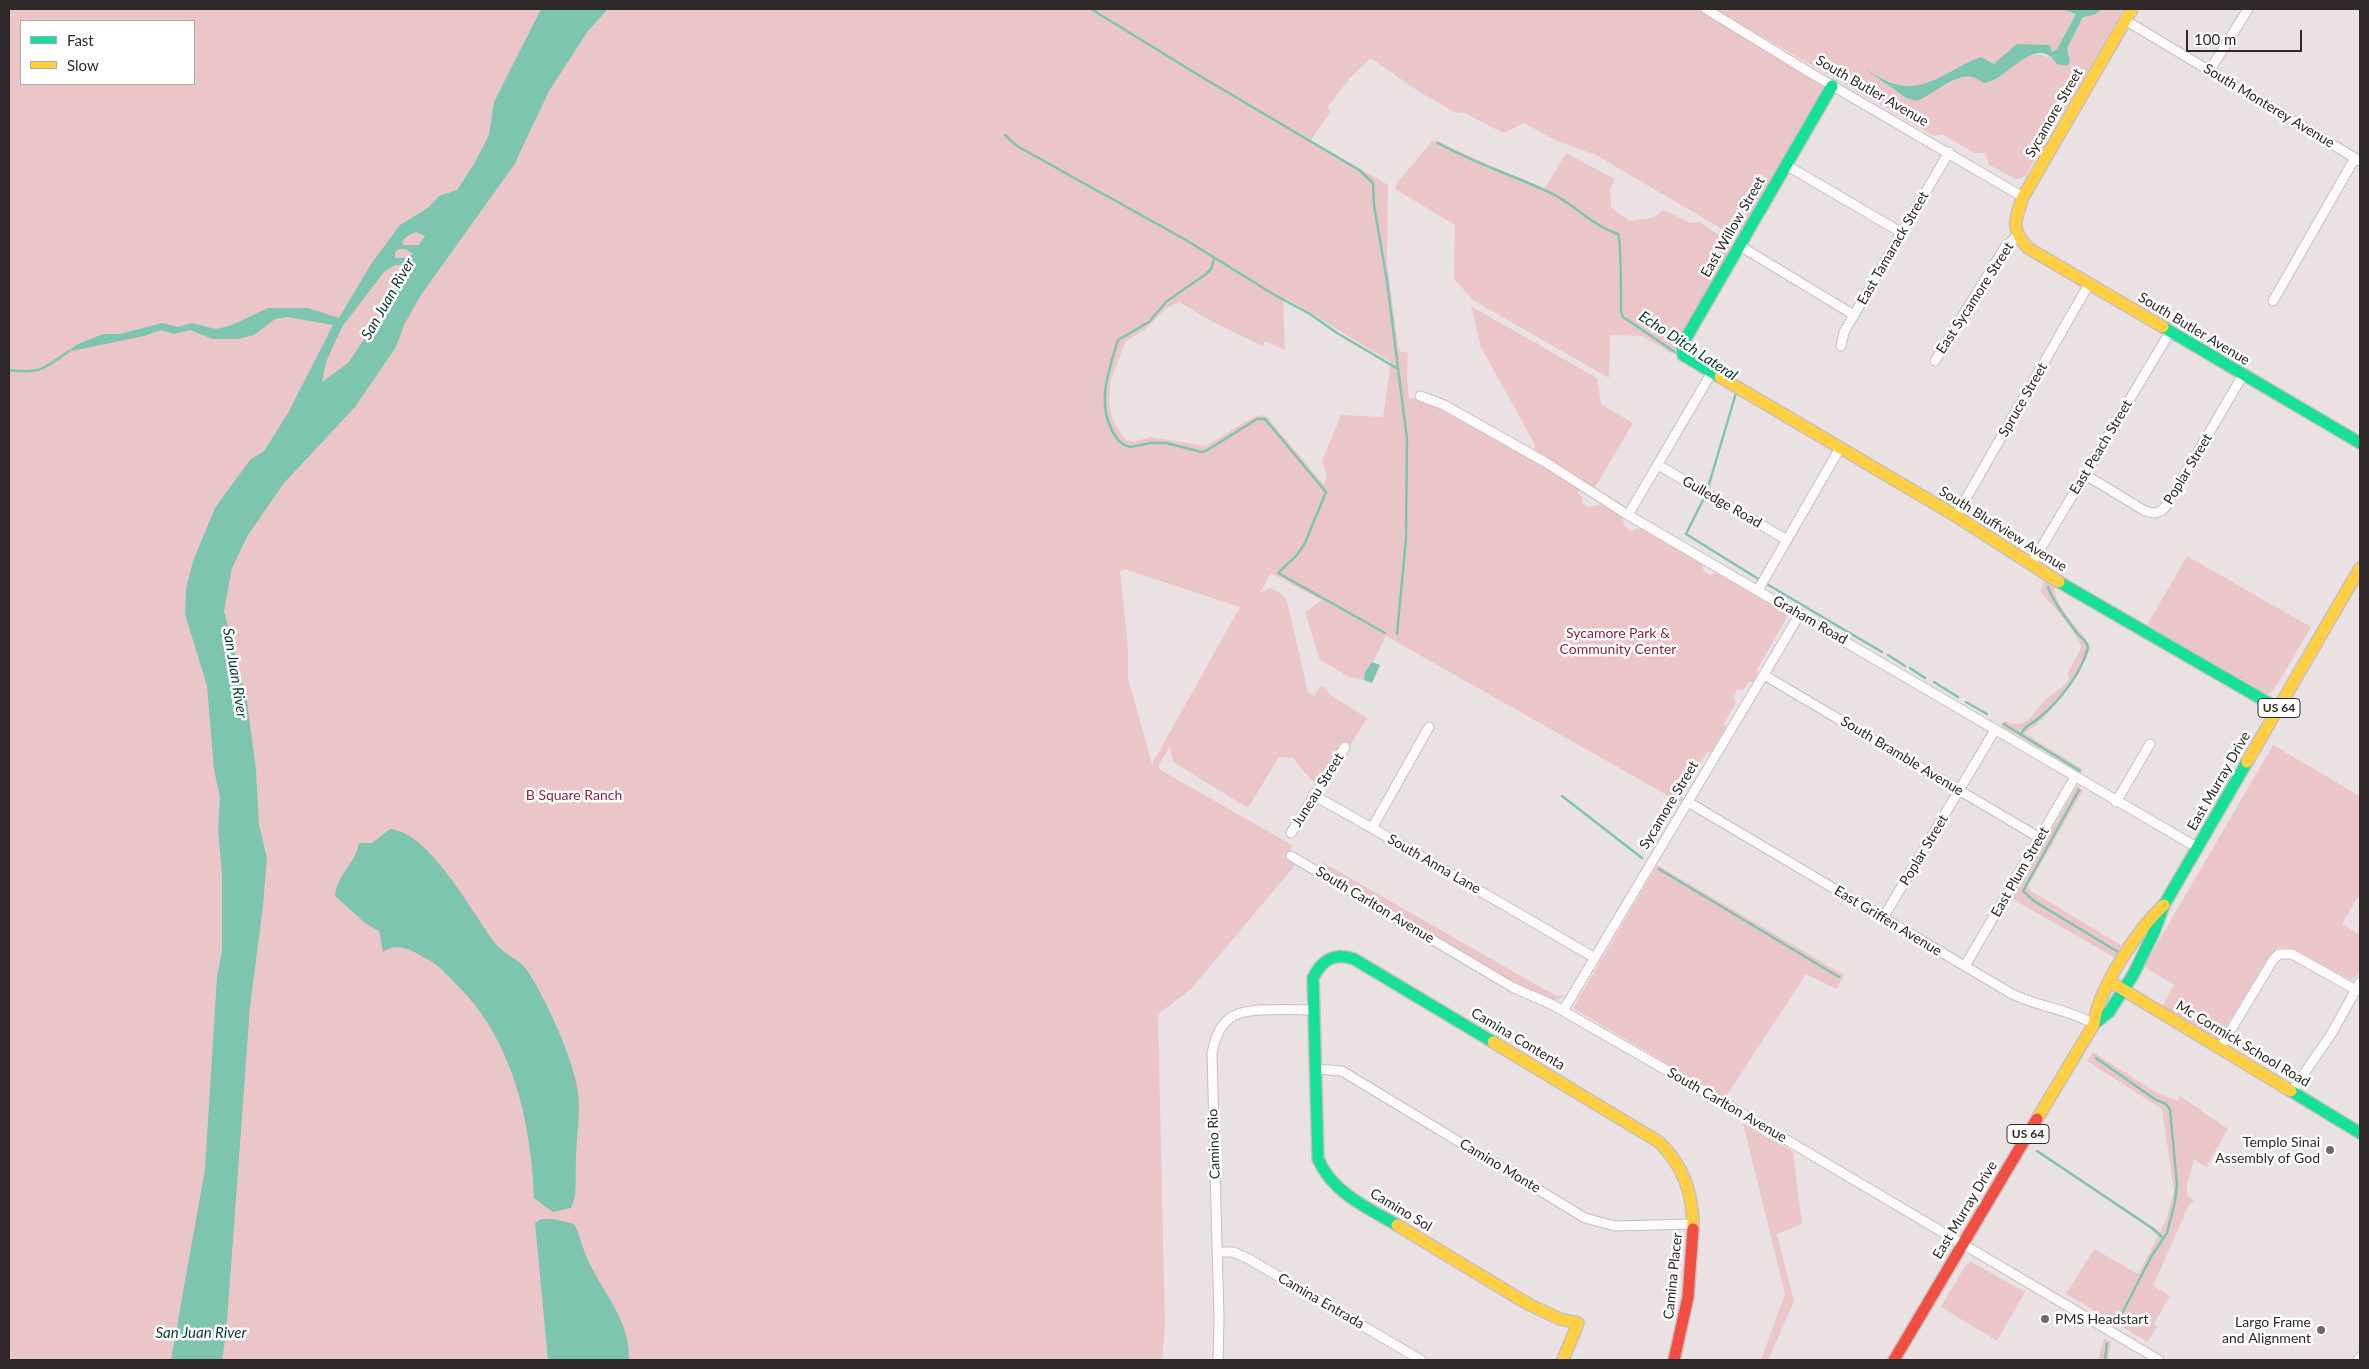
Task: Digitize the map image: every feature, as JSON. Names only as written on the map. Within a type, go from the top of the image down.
[{"type":"main road","name":"Sycamore Street","points":[[2017,236],[2016,219],[2023,197],[2132,9]]},
{"type":"main road","name":"East Willow Street","points":[[1712,372],[1686,357],[1681,349],[1832,86]]},
{"type":"main road","name":"South Butler Avenue","points":[[2017,236],[2028,248],[2360,443]]},
{"type":"main road","name":"South Bluffview Avenue","points":[[1712,372],[1956,516],[2059,582],[2279,709]]},
{"type":"main road","name":"East Murray Drive","points":[[2094,1024],[2096,1007],[2110,982],[2146,922],[2164,905],[2360,568]]},
{"type":"main road","name":"East Murray Drive","points":[[1894,1360],[2094,1024],[2108,1014],[2158,928],[2164,905]]},
{"type":"main road","name":"Camina Contenta","points":[[1314,1010],[1314,978],[1318,966],[1325,959],[1336,955],[1346,955],[1354,958],[1653,1137],[1668,1149],[1688,1186],[1693,1224]]},
{"type":"main road","name":"Mc Cormick School Road","points":[[2110,982],[2360,1133]]},
{"type":"main road","name":"Camino Sol","points":[[1314,1010],[1318,1159],[1325,1175],[1334,1187],[1528,1304],[1560,1319],[1578,1323],[1563,1360]]},
{"type":"main road","name":"Camina Placer","points":[[1674,1360],[1681,1340],[1690,1295],[1693,1224]]},
{"type":"street","name":"South Butler Avenue","points":[[1706,9],[1832,86],[1949,152],[2023,197]]},
{"type":"street","points":[[2210,70],[2248,9]]},
{"type":"street","name":"South Monterey Avenue","points":[[2125,20],[2358,160]]},
{"type":"street","name":"East Tamarack Street","points":[[1841,346],[1844,332],[1949,152]]},
{"type":"street","points":[[2273,301],[2358,160]]},
{"type":"street","points":[[1786,165],[1902,233]]},
{"type":"street","name":"East Sycamore Street","points":[[1935,361],[2005,247],[2017,236]]},
{"type":"street","points":[[1740,246],[1854,315]]},
{"type":"street","name":"Spruce Street","points":[[1956,516],[2089,284]]},
{"type":"street","name":"East Peach Street","points":[[2032,563],[2170,332]]},
{"type":"street","points":[[1628,515],[1712,372]]},
{"type":"street","name":"Poplar Street","points":[[2084,474],[2145,510],[2152,513],[2161,512],[2243,375]]},
{"type":"street","name":"Graham Road","points":[[1420,396],[1444,405],[1545,462],[1628,515],[1800,614],[2116,802],[2198,848]]},
{"type":"street","points":[[1758,590],[1840,448]]},
{"type":"street","name":"Gulledge Road","points":[[1658,465],[1787,540]]},
{"type":"street","name":"Sycamore Street","points":[[1563,1011],[1800,614]]},
{"type":"street","name":"South Bramble Avenue","points":[[1764,675],[2040,838]]},
{"type":"street","name":"South Anna Lane","points":[[1429,727],[1372,828],[1595,958]]},
{"type":"street","name":"Poplar Street","points":[[1883,918],[1995,730]]},
{"type":"street","points":[[2116,802],[2150,744]]},
{"type":"street","name":"Juneau Street","points":[[1291,833],[1345,746]]},
{"type":"street","name":"East Plum Street","points":[[1965,966],[2075,777]]},
{"type":"street","points":[[1313,795],[1372,828]]},
{"type":"street","name":"East Griffen Avenue","points":[[1688,802],[2025,1000],[2041,1006],[2074,1013],[2094,1024]]},
{"type":"street","name":"South Carlton Avenue","points":[[1292,856],[1514,988],[1563,1011],[1738,1111],[2159,1360]]},
{"type":"street","points":[[2220,1048],[2278,954],[2292,954],[2358,986],[2332,1033],[2292,1091]]},
{"type":"street","name":"Camino Rio","points":[[1218,1360],[1212,1054],[1217,1034],[1230,1017],[1247,1012],[1314,1010]]},
{"type":"street","name":"Camino Monte","points":[[1317,1069],[1342,1071],[1586,1218],[1615,1226],[1693,1224]]},
{"type":"street","name":"Camina Entrada","points":[[1217,1252],[1234,1252],[1247,1258],[1421,1360]]},
{"type":"green space","name":"B Square Ranch","points":[[9,9],[1697,9],[1826,85],[1739,239],[1596,155],[1557,141],[1524,123],[1503,133],[1465,113],[1454,112],[1418,91],[1371,58],[1349,79],[1327,108],[1331,111],[1311,140],[1388,185],[1387,264],[1399,351],[1408,353],[1409,399],[1416,398],[1428,401],[1546,465],[1581,488],[1578,493],[1583,498],[1582,504],[1589,508],[1602,505],[1611,509],[1622,517],[1625,527],[1631,531],[1637,528],[1643,529],[1702,563],[1704,572],[1710,575],[1716,573],[1722,575],[1785,611],[1787,617],[1757,670],[1759,672],[1753,682],[1749,682],[1743,690],[1737,690],[1733,697],[1736,702],[1724,724],[1726,727],[1711,752],[1707,752],[1681,795],[1684,799],[1681,803],[1386,636],[1373,662],[1365,672],[1364,680],[1349,677],[1320,660],[1305,613],[1321,600],[1271,573],[1260,593],[1269,588],[1280,593],[1287,601],[1308,692],[1314,696],[1321,686],[1327,689],[1329,694],[1367,718],[1349,747],[1341,743],[1319,782],[1311,780],[1293,758],[1279,757],[1248,808],[1173,762],[1170,746],[1159,765],[1159,769],[1292,845],[1286,859],[1297,863],[1191,989],[1158,1014],[1165,1327],[1162,1360],[9,1360]],"holes":[[[1283,297],[1391,362],[1383,417],[1341,415],[1322,461],[1327,475],[1324,485],[1267,417],[1262,415],[1253,417],[1206,446],[1150,437],[1134,442],[1124,439],[1112,418],[1109,403],[1111,380],[1126,341],[1146,329],[1165,309],[1179,302],[1211,321],[1263,346],[1265,341],[1285,350]],[[1124,569],[1240,607],[1152,764],[1128,678],[1128,648],[1120,572]]]},
{"type":"green space","points":[[1715,9],[2061,9],[2076,14],[2057,49],[2052,52],[2050,49],[2002,58],[1994,64],[1981,57],[1928,83],[1917,85],[1905,86],[1893,83],[1868,71],[1906,98],[1917,101],[1959,78],[1977,77],[1983,82],[1990,80],[2018,61],[2034,54],[2040,54],[2053,59],[2069,55],[2066,48],[2083,17],[2094,15],[2103,9],[2124,9],[2061,116],[2036,133],[2044,145],[2025,177],[2016,179],[1989,165],[1985,153],[1974,153],[1942,134],[1934,136]]},
{"type":"green space","points":[[1432,141],[1437,141],[1544,190],[1566,153],[1615,179],[1610,189],[1611,207],[1629,221],[1652,218],[1664,210],[1691,223],[1699,222],[1728,241],[1733,249],[1673,354],[1642,336],[1610,335],[1609,378],[1473,300],[1454,279],[1455,225],[1395,189],[1398,182]]},
{"type":"green space","points":[[1471,306],[1597,378],[1601,404],[1633,423],[1594,489],[1533,453],[1535,445],[1481,347]]},
{"type":"green space","points":[[2187,556],[2311,627],[2274,690],[2268,694],[2147,625]]},
{"type":"green space","points":[[2045,579],[2054,584],[2055,594],[2059,603],[2088,643],[2090,649],[2079,672],[2054,707],[2025,733],[2082,769],[2079,771],[2001,726],[2004,721],[2019,724],[2029,720],[2045,700],[2069,679],[2068,673],[2082,646],[2066,621],[2040,591]]},
{"type":"green space","points":[[2273,745],[2360,796],[2360,893],[2342,924],[2360,935],[2360,967],[2355,977],[2351,980],[2291,948],[2279,947],[2270,955],[2218,1040],[2162,1007],[2174,985],[2144,966]]},
{"type":"green space","points":[[2077,786],[2083,790],[2028,886],[2031,891],[2124,947],[2117,959],[2011,898]]},
{"type":"green space","points":[[1322,862],[1556,996],[1564,995],[1556,1000],[1551,1000],[1527,991],[1327,871]]},
{"type":"green space","points":[[1657,865],[1844,975],[1837,989],[1806,974],[1725,1098],[1573,1008]]},
{"type":"green space","points":[[2093,1052],[2155,1092],[2177,1101],[2180,1096],[2228,1129],[2206,1167],[2194,1160],[2187,1184],[2187,1195],[2194,1200],[2188,1207],[2153,1286],[2170,1296],[2154,1324],[2157,1326],[2148,1342],[2066,1294],[2094,1249],[2138,1274],[2159,1235],[2038,1153],[2041,1152],[2160,1232],[2166,1220],[2174,1191],[2162,1109],[2087,1061]]},
{"type":"green space","points":[[1743,1123],[1793,1152],[1802,1224],[1777,1234],[1794,1301],[1768,1360],[1761,1360],[1785,1294]]},
{"type":"green space","points":[[1971,1262],[2025,1292],[1997,1341],[1941,1307],[1965,1266]]},
{"type":"green space","points":[[2104,1339],[2111,1342],[2108,1360],[2098,1360]]},
{"type":"water","name":"San Juan River","points":[[541,9],[608,9],[588,31],[549,91],[514,165],[421,295],[404,325],[396,347],[355,407],[284,483],[248,535],[232,568],[224,611],[247,701],[256,770],[259,825],[267,858],[250,1007],[226,1335],[222,1360],[171,1360],[205,1169],[217,977],[222,951],[222,875],[218,830],[220,797],[214,770],[207,686],[185,614],[186,589],[193,561],[215,508],[250,460],[264,451],[288,413],[333,325],[287,317],[275,319],[254,335],[239,339],[213,339],[190,330],[174,334],[161,330],[144,336],[67,352],[76,345],[103,334],[119,334],[162,323],[178,327],[192,323],[216,329],[232,325],[268,308],[308,308],[339,318],[371,264],[400,225],[428,208],[439,196],[457,190],[474,164],[489,135],[494,102]],"holes":[[[416,232],[425,236],[419,245],[403,245],[402,242],[407,236]],[[399,249],[405,249],[413,254],[406,258],[395,258],[395,252]],[[395,265],[406,265],[408,267],[374,325],[348,363],[322,382],[326,362],[342,327],[384,272]]]},
{"type":"water","points":[[2061,9],[2103,9],[2094,15],[2083,17],[2067,48],[2070,62],[2067,66],[2057,64],[2048,55],[2039,53],[2020,61],[1992,81],[1983,83],[1975,78],[1959,78],[1917,101],[1906,98],[1864,68],[1892,83],[1904,86],[1916,85],[1927,83],[1981,57],[1994,64],[2017,44],[2050,45],[2052,52],[2057,49],[2076,14]]},
{"type":"water","points":[[1372,662],[1380,665],[1372,683],[1364,680],[1365,672]]},
{"type":"water","points":[[390,829],[405,834],[420,844],[435,858],[495,943],[526,968],[551,1014],[571,1063],[578,1092],[579,1109],[575,1191],[571,1208],[553,1212],[534,1198],[529,1140],[515,1084],[505,1057],[492,1031],[476,1007],[457,985],[430,960],[415,952],[399,947],[383,952],[379,931],[365,923],[335,896],[339,881],[354,857],[359,843],[372,843]]},
{"type":"water","points":[[541,1219],[554,1219],[574,1224],[588,1260],[621,1320],[626,1333],[629,1360],[548,1360],[535,1223]]},
{"type":"waterway","points":[[1091,9],[1359,170],[1373,183],[1374,205],[1387,281],[1407,439],[1406,539],[1397,634]]},
{"type":"waterway","points":[[1005,135],[1017,146],[1186,240],[1398,369]]},
{"type":"waterway","name":"Echo Ditch Lateral","points":[[1438,143],[1553,194],[1601,226],[1618,234],[1621,312],[1623,317],[1678,354]]},
{"type":"waterway","points":[[1214,259],[1211,269],[1206,274],[1167,301],[1149,322],[1118,340],[1108,375],[1105,398],[1105,410],[1113,432],[1124,445],[1130,447],[1151,443],[1166,443],[1201,452],[1206,451],[1257,419],[1265,419],[1326,492],[1305,543],[1297,555],[1278,573],[1385,633]]},
{"type":"waterway","points":[[9,370],[29,371],[42,369],[69,351]]},
{"type":"waterway","name":"Echo Ditch Lateral","points":[[1707,491],[1736,393]]},
{"type":"waterway","name":"Echo Ditch Lateral","points":[[1705,496],[1686,534],[1760,580]]},
{"type":"waterway","name":"Echo Ditch Lateral","points":[[1765,583],[1882,652]]},
{"type":"waterway","points":[[2021,735],[2024,729],[2048,710],[2069,685],[2081,667],[2088,647],[2060,610],[2048,587]]},
{"type":"waterway","name":"Echo Ditch Lateral","points":[[1888,655],[1905,666]]},
{"type":"waterway","name":"Echo Ditch Lateral","points":[[1910,668],[1925,678]]},
{"type":"waterway","name":"Echo Ditch Lateral","points":[[1934,682],[1958,697]]},
{"type":"waterway","name":"Echo Ditch Lateral","points":[[1966,702],[1987,714]]},
{"type":"waterway","name":"Echo Ditch Lateral","points":[[2004,724],[2080,771]]},
{"type":"waterway","name":"Echo Ditch Lateral","points":[[2079,790],[2023,891],[2034,901],[2118,952]]},
{"type":"waterway","points":[[1562,796],[1642,858]]},
{"type":"waterway","points":[[1659,869],[1839,977]]},
{"type":"waterway","points":[[2096,1058],[2156,1100],[2166,1104],[2170,1110],[2177,1184],[2175,1202],[2167,1233],[2151,1257],[2117,1323]]},
{"type":"waterway","points":[[2037,1151],[2152,1228],[2163,1238]]},
{"type":"waterway","points":[[2105,1360],[2107,1343]]},
{"type":"traffic: fast","points":[[1720,377],[1683,355],[1682,345],[1832,86]]},
{"type":"traffic: fast","points":[[2163,327],[2360,443]]},
{"type":"traffic: fast","points":[[2059,582],[2279,709]]},
{"type":"traffic: fast","points":[[2094,1024],[2109,1012],[2133,975],[2154,932],[2164,905],[2247,762]]},
{"type":"traffic: fast","points":[[1397,1225],[1362,1205],[1341,1190],[1324,1171],[1318,1159],[1313,978],[1320,966],[1329,959],[1340,956],[1354,959],[1493,1042]]},
{"type":"traffic: fast","points":[[2291,1091],[2360,1133]]},
{"type":"traffic: slow","points":[[2132,9],[2023,197],[2016,218],[2016,229],[2028,248],[2163,327]]},
{"type":"traffic: slow","points":[[1720,377],[1956,516],[2059,582]]},
{"type":"traffic: slow","points":[[2247,762],[2360,568]]},
{"type":"traffic: slow","points":[[2037,1119],[2094,1024],[2103,994],[2121,960],[2131,944],[2164,905]]},
{"type":"traffic: slow","points":[[2117,986],[2291,1091]]},
{"type":"traffic: slow","points":[[1493,1042],[1659,1142],[1675,1161],[1685,1181],[1689,1192],[1693,1229]]},
{"type":"traffic: slow","points":[[1397,1225],[1528,1304],[1560,1319],[1578,1323],[1563,1360]]},
{"type":"traffic: jam","points":[[1894,1360],[2037,1119]]},
{"type":"traffic: jam","points":[[1674,1360],[1688,1297],[1693,1229]]},
{"type":"place","name":"Templo Sinai Assembly of God","points":[[2330,1150]]},
{"type":"place","name":"PMS Headstart","points":[[2045,1319]]},
{"type":"place","name":"Largo Frame and Alignment","points":[[2321,1330]]},
{"type":"park label","name":"Sycamore Park & Community Center","points":[[1618,642]]}]
